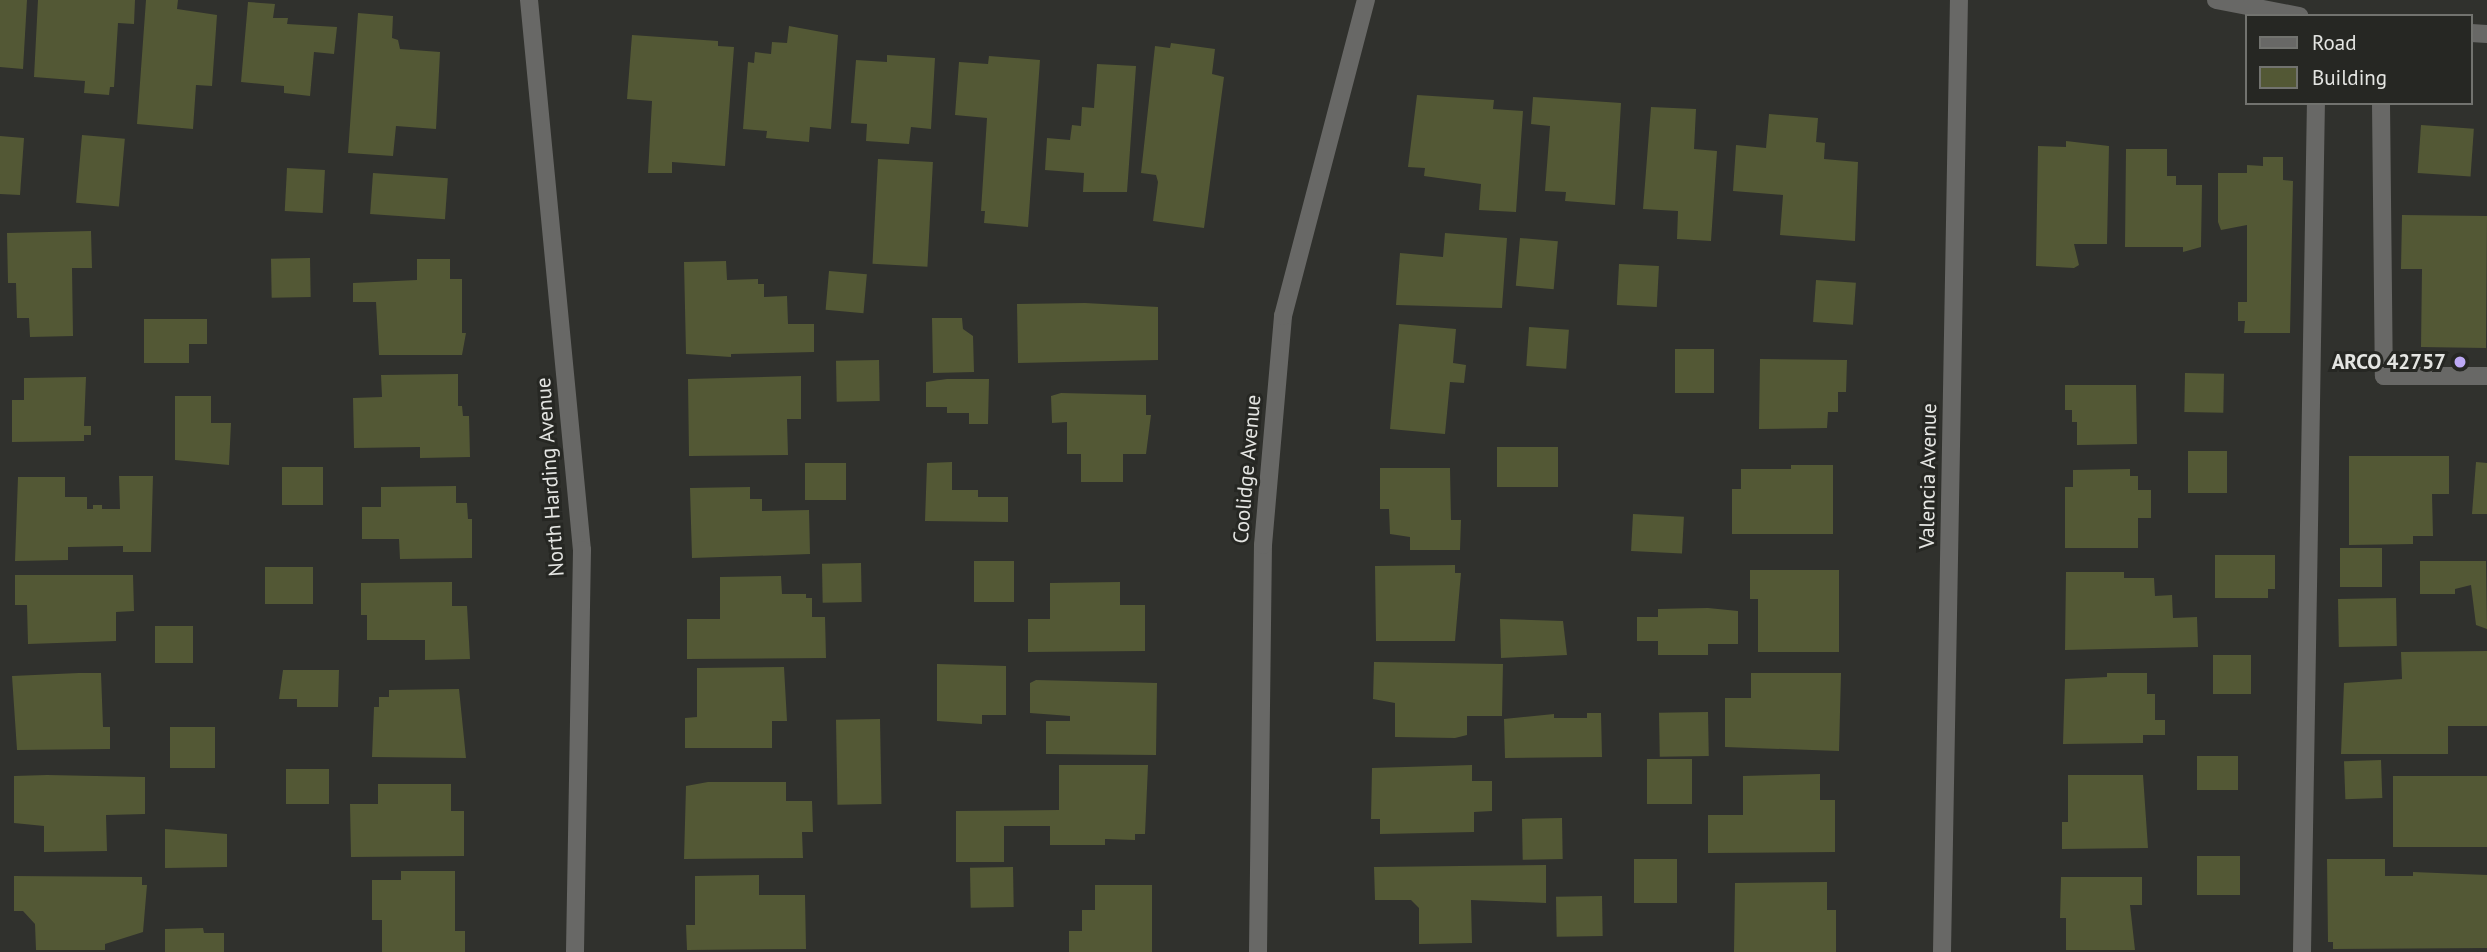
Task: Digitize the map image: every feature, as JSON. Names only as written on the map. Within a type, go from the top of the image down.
[{"type":"street","name":"North Harding Avenue","points":[[530,0],[582,550],[575,952]]},
{"type":"street","name":"Coolidge Avenue","points":[[1258,952],[1262,545],[1283,316],[1366,0]]},
{"type":"street","name":"Valencia Avenue","points":[[1942,952],[1959,0]]},
{"type":"street","points":[[2216,0],[2290,14]]},
{"type":"street","points":[[2302,952],[2316,105]]},
{"type":"street","points":[[2381,105],[2384,376],[2487,376]]},
{"type":"building","points":[[0,0],[27,0],[23,69],[0,67]]},
{"type":"building","points":[[38,0],[135,0],[134,24],[118,23],[114,87],[110,87],[109,95],[84,93],[85,81],[34,77]]},
{"type":"building","points":[[146,0],[178,0],[177,9],[217,15],[212,86],[196,85],[193,129],[137,124]]},
{"type":"building","points":[[248,2],[275,4],[273,18],[288,18],[287,24],[337,27],[334,54],[314,52],[310,96],[284,93],[284,86],[241,82]]},
{"type":"building","points":[[358,13],[393,16],[392,38],[398,40],[400,49],[440,52],[436,129],[396,126],[393,156],[348,153]]},
{"type":"building","points":[[789,26],[838,35],[831,129],[810,127],[809,142],[766,138],[767,131],[743,129],[748,62],[754,63],[755,52],[771,54],[772,42],[787,43]]},
{"type":"building","points":[[632,35],[718,41],[718,46],[734,47],[725,166],[672,162],[672,173],[648,173],[652,101],[627,99]]},
{"type":"building","points":[[1171,43],[1215,49],[1212,74],[1224,77],[1204,228],[1153,221],[1158,182],[1156,175],[1141,173],[1155,46],[1170,48]]},
{"type":"building","points":[[887,55],[935,58],[931,129],[911,127],[909,144],[866,141],[867,124],[851,123],[856,60],[887,62]]},
{"type":"building","points":[[989,56],[1040,60],[1028,227],[984,223],[985,211],[981,211],[987,118],[955,115],[959,62],[988,64]]},
{"type":"building","points":[[1097,64],[1136,66],[1127,192],[1083,192],[1084,173],[1045,170],[1047,138],[1070,140],[1072,125],[1081,126],[1082,107],[1094,108]]},
{"type":"building","points":[[1417,95],[1494,100],[1493,109],[1523,111],[1516,212],[1479,210],[1481,184],[1424,176],[1425,168],[1408,167]]},
{"type":"building","points":[[1533,97],[1621,103],[1615,205],[1565,201],[1566,192],[1545,191],[1550,126],[1531,124]]},
{"type":"building","points":[[1651,107],[1696,109],[1694,149],[1717,151],[1711,241],[1677,239],[1678,211],[1643,209]]},
{"type":"building","points":[[1769,114],[1818,118],[1816,142],[1825,143],[1824,159],[1858,162],[1855,241],[1780,235],[1783,195],[1733,191],[1736,145],[1766,148]]},
{"type":"building","points":[[2421,125],[2474,129],[2471,177],[2418,173]]},
{"type":"building","points":[[82,135],[125,139],[119,206],[76,203]]},
{"type":"building","points":[[0,136],[24,138],[20,195],[0,194]]},
{"type":"building","points":[[2066,141],[2109,146],[2107,244],[2074,244],[2079,265],[2074,268],[2036,266],[2038,146],[2066,147]]},
{"type":"building","points":[[2126,149],[2167,149],[2167,176],[2176,176],[2176,185],[2202,185],[2201,247],[2183,252],[2183,247],[2125,247]]},
{"type":"building","points":[[2263,157],[2283,157],[2283,180],[2293,181],[2290,333],[2244,333],[2245,321],[2238,321],[2238,302],[2247,302],[2247,225],[2221,230],[2218,222],[2218,173],[2247,173],[2247,165],[2263,166]]},
{"type":"building","points":[[878,159],[933,162],[927,267],[873,264]]},
{"type":"building","points":[[287,168],[325,170],[323,213],[285,211]]},
{"type":"building","points":[[373,173],[448,178],[445,219],[370,214]]},
{"type":"building","points":[[2402,215],[2487,216],[2486,348],[2421,347],[2422,269],[2401,269]]},
{"type":"building","points":[[91,231],[92,268],[72,268],[73,336],[30,337],[29,318],[17,318],[16,283],[8,283],[7,233]]},
{"type":"building","points":[[1445,233],[1507,238],[1502,308],[1396,305],[1400,253],[1443,257]]},
{"type":"building","points":[[1520,238],[1558,241],[1554,289],[1516,286]]},
{"type":"building","points":[[310,258],[311,297],[272,298],[271,259]]},
{"type":"building","points":[[417,259],[450,259],[450,279],[462,279],[462,333],[466,333],[462,355],[379,355],[376,302],[353,302],[353,283],[417,280]]},
{"type":"building","points":[[726,261],[727,280],[758,279],[758,284],[764,284],[764,297],[787,296],[788,324],[814,324],[814,352],[731,354],[731,357],[686,354],[684,262]]},
{"type":"building","points":[[1619,264],[1659,266],[1657,307],[1617,305]]},
{"type":"building","points":[[829,271],[867,274],[863,313],[826,310]]},
{"type":"building","points":[[1816,280],[1856,283],[1853,325],[1813,322]]},
{"type":"building","points":[[1085,303],[1158,307],[1158,360],[1018,363],[1017,304]]},
{"type":"building","points":[[932,318],[962,318],[963,329],[973,336],[974,372],[933,373]]},
{"type":"building","points":[[144,319],[207,319],[207,344],[189,344],[189,363],[144,363]]},
{"type":"building","points":[[1399,324],[1456,329],[1453,363],[1466,365],[1464,383],[1450,382],[1445,434],[1390,429]]},
{"type":"building","points":[[1529,327],[1569,330],[1566,369],[1526,366]]},
{"type":"building","points":[[1675,349],[1714,349],[1714,393],[1675,393]]},
{"type":"building","points":[[1760,359],[1847,360],[1846,392],[1838,392],[1838,412],[1828,412],[1827,428],[1759,429]]},
{"type":"building","points":[[879,360],[880,401],[837,402],[836,361]]},
{"type":"building","points":[[2185,373],[2224,374],[2223,413],[2184,412]]},
{"type":"building","points":[[458,374],[458,406],[462,406],[463,416],[469,416],[470,457],[420,458],[420,447],[354,448],[353,398],[382,397],[381,375]]},
{"type":"building","points":[[801,376],[801,419],[787,419],[788,455],[689,456],[688,379]]},
{"type":"building","points":[[86,377],[84,426],[91,426],[91,435],[84,435],[84,441],[12,442],[12,400],[24,400],[24,378]]},
{"type":"building","points":[[989,379],[988,424],[969,424],[969,413],[947,413],[947,407],[926,407],[926,382]]},
{"type":"building","points":[[2065,385],[2136,385],[2137,444],[2077,445],[2077,422],[2072,422],[2072,410],[2065,410]]},
{"type":"building","points":[[1061,393],[1146,395],[1146,415],[1151,415],[1146,454],[1123,454],[1123,482],[1081,482],[1081,454],[1067,454],[1067,422],[1052,423],[1051,396]]},
{"type":"building","points":[[175,396],[211,396],[211,423],[231,423],[229,465],[175,460]]},
{"type":"building","points":[[1497,447],[1558,447],[1558,487],[1497,487]]},
{"type":"building","points":[[2188,451],[2227,451],[2227,493],[2188,493]]},
{"type":"building","points":[[2349,456],[2449,456],[2449,494],[2432,494],[2433,536],[2413,536],[2413,544],[2349,545]]},
{"type":"building","points":[[952,462],[952,490],[978,490],[978,497],[1008,497],[1008,522],[925,521],[927,463]]},
{"type":"building","points":[[2476,462],[2487,463],[2487,514],[2472,514]]},
{"type":"building","points":[[805,463],[846,463],[846,500],[805,500]]},
{"type":"building","points":[[1791,465],[1833,465],[1833,534],[1732,534],[1732,489],[1741,489],[1741,469],[1791,469]]},
{"type":"building","points":[[282,467],[323,467],[323,505],[282,505]]},
{"type":"building","points":[[1380,468],[1450,468],[1451,520],[1461,520],[1460,550],[1410,550],[1410,537],[1390,534],[1389,509],[1380,509]]},
{"type":"building","points":[[2130,469],[2130,476],[2138,476],[2138,490],[2151,490],[2151,518],[2138,518],[2138,548],[2065,548],[2065,487],[2073,487],[2073,470]]},
{"type":"building","points":[[119,476],[153,476],[151,552],[123,552],[123,546],[68,547],[68,560],[15,561],[18,477],[65,477],[65,497],[87,497],[87,509],[93,509],[93,505],[102,505],[102,509],[120,509]]},
{"type":"building","points":[[456,486],[456,503],[467,503],[468,519],[472,519],[472,558],[400,559],[399,539],[362,539],[362,507],[381,507],[381,487]]},
{"type":"building","points":[[750,487],[750,499],[762,499],[762,511],[809,510],[810,554],[692,558],[690,488]]},
{"type":"building","points":[[1633,514],[1684,517],[1682,554],[1631,551]]},
{"type":"building","points":[[2340,548],[2382,548],[2382,587],[2340,587]]},
{"type":"building","points":[[2215,555],[2275,555],[2275,589],[2268,589],[2268,598],[2215,598]]},
{"type":"building","points":[[974,561],[1014,561],[1014,602],[974,602]]},
{"type":"building","points":[[2420,561],[2486,561],[2487,629],[2476,625],[2471,585],[2455,589],[2455,594],[2420,594]]},
{"type":"building","points":[[861,563],[862,602],[823,603],[822,564]]},
{"type":"building","points":[[1455,565],[1455,573],[1461,573],[1455,641],[1376,641],[1375,566]]},
{"type":"building","points":[[265,567],[313,567],[313,604],[265,604]]},
{"type":"building","points":[[1750,570],[1839,570],[1839,652],[1758,652],[1758,599],[1750,599]]},
{"type":"building","points":[[2066,572],[2124,572],[2124,578],[2154,578],[2155,596],[2172,595],[2173,618],[2197,617],[2198,647],[2065,650]]},
{"type":"building","points":[[15,575],[133,575],[134,611],[116,612],[116,641],[28,644],[27,605],[15,605]]},
{"type":"building","points":[[781,576],[782,594],[806,594],[806,598],[812,598],[812,617],[825,617],[826,658],[687,659],[687,619],[720,619],[720,577]]},
{"type":"building","points":[[452,582],[452,606],[467,606],[470,659],[425,660],[425,640],[367,640],[367,615],[361,615],[361,583]]},
{"type":"building","points":[[1120,582],[1120,605],[1145,605],[1145,651],[1028,652],[1028,619],[1050,619],[1050,583]]},
{"type":"building","points":[[2396,598],[2397,646],[2339,647],[2338,599]]},
{"type":"building","points":[[1708,608],[1738,611],[1738,644],[1708,644],[1708,655],[1658,655],[1658,641],[1637,641],[1637,617],[1658,617],[1658,609]]},
{"type":"building","points":[[1500,619],[1563,621],[1567,655],[1501,658]]},
{"type":"building","points":[[155,626],[193,626],[193,663],[155,663]]},
{"type":"building","points":[[2487,651],[2487,726],[2448,726],[2448,754],[2341,754],[2344,683],[2402,679],[2401,652]]},
{"type":"building","points":[[2213,655],[2251,655],[2251,694],[2213,694]]},
{"type":"building","points":[[1374,662],[1503,664],[1502,716],[1467,716],[1467,735],[1455,738],[1395,737],[1395,703],[1373,699]]},
{"type":"building","points":[[937,664],[1006,666],[1006,715],[982,715],[982,724],[937,721]]},
{"type":"building","points":[[784,667],[787,721],[772,721],[772,748],[685,748],[685,718],[697,717],[697,668]]},
{"type":"building","points":[[283,670],[339,670],[338,707],[297,707],[297,699],[279,699]]},
{"type":"building","points":[[101,673],[103,727],[110,727],[110,749],[17,750],[12,676]]},
{"type":"building","points":[[1751,673],[1841,673],[1839,751],[1725,747],[1725,698],[1751,698]]},
{"type":"building","points":[[2107,673],[2147,673],[2147,694],[2155,694],[2155,720],[2165,720],[2165,735],[2143,735],[2143,743],[2063,744],[2065,679],[2107,677]]},
{"type":"building","points":[[1036,680],[1157,683],[1156,755],[1046,754],[1046,721],[1070,721],[1070,716],[1030,713],[1030,683]]},
{"type":"building","points":[[459,689],[466,758],[372,757],[374,707],[379,707],[379,697],[389,697],[389,690]]},
{"type":"building","points":[[1708,712],[1709,756],[1660,757],[1659,713]]},
{"type":"building","points":[[1587,713],[1601,713],[1602,757],[1505,758],[1504,719],[1554,714],[1554,718],[1587,718]]},
{"type":"building","points":[[880,719],[881,804],[837,805],[836,720]]},
{"type":"building","points":[[170,727],[215,727],[215,768],[170,768]]},
{"type":"building","points":[[2197,756],[2238,756],[2238,790],[2197,790]]},
{"type":"building","points":[[1647,759],[1692,759],[1692,804],[1647,804]]},
{"type":"building","points":[[2381,760],[2382,798],[2345,799],[2344,761]]},
{"type":"building","points":[[1059,765],[1148,765],[1145,834],[1135,834],[1135,840],[1105,839],[1105,845],[1050,845],[1050,826],[1004,826],[1004,862],[956,862],[956,811],[1059,810]]},
{"type":"building","points":[[1472,765],[1472,781],[1492,781],[1492,811],[1474,812],[1474,832],[1380,834],[1380,819],[1371,819],[1372,768]]},
{"type":"building","points":[[286,769],[329,769],[329,804],[286,804]]},
{"type":"building","points":[[1820,774],[1820,800],[1835,800],[1835,852],[1708,853],[1708,815],[1743,815],[1743,776]]},
{"type":"building","points":[[2068,775],[2143,775],[2148,848],[2062,849],[2062,822],[2068,822]]},
{"type":"building","points":[[14,776],[145,777],[145,814],[106,815],[107,851],[44,852],[44,826],[14,823]]},
{"type":"building","points":[[2393,776],[2487,776],[2487,847],[2393,847]]},
{"type":"building","points":[[708,782],[786,782],[786,801],[812,801],[813,832],[802,832],[803,858],[684,859],[686,786]]},
{"type":"building","points":[[378,784],[451,784],[451,811],[464,811],[464,856],[351,857],[350,804],[378,804]]},
{"type":"building","points":[[1562,818],[1563,859],[1523,860],[1522,819]]},
{"type":"building","points":[[165,829],[227,834],[227,867],[165,868]]},
{"type":"building","points":[[2197,856],[2240,856],[2240,895],[2197,895]]},
{"type":"building","points":[[1634,859],[1677,859],[1677,903],[1634,903]]},
{"type":"building","points":[[2327,859],[2385,859],[2385,876],[2413,876],[2413,872],[2487,875],[2487,948],[2333,949],[2333,942],[2328,942]]},
{"type":"building","points":[[1546,865],[1546,903],[1471,900],[1472,943],[1419,944],[1419,908],[1411,900],[1375,900],[1374,867]]},
{"type":"building","points":[[1013,867],[1014,907],[971,908],[970,868]]},
{"type":"building","points":[[401,871],[455,871],[455,931],[465,931],[465,952],[382,952],[382,920],[372,920],[372,880],[401,880]]},
{"type":"building","points":[[759,875],[759,895],[805,895],[806,949],[687,950],[686,925],[695,925],[695,876]]},
{"type":"building","points":[[14,876],[142,877],[142,885],[147,885],[143,932],[105,944],[105,950],[36,950],[35,924],[23,911],[14,911]]},
{"type":"building","points":[[2061,877],[2142,877],[2142,905],[2130,905],[2135,950],[2066,950],[2066,918],[2060,918]]},
{"type":"building","points":[[1827,882],[1827,910],[1836,910],[1836,952],[1734,952],[1735,883]]},
{"type":"building","points":[[1095,885],[1152,885],[1152,952],[1069,952],[1069,931],[1082,931],[1082,910],[1095,910]]},
{"type":"building","points":[[1602,896],[1603,936],[1557,937],[1556,897]]},
{"type":"building","points":[[203,928],[204,933],[224,933],[224,952],[165,952],[165,929]]},
{"type":"place","name":"ARCO 42757","points":[[2460,362]]}]
